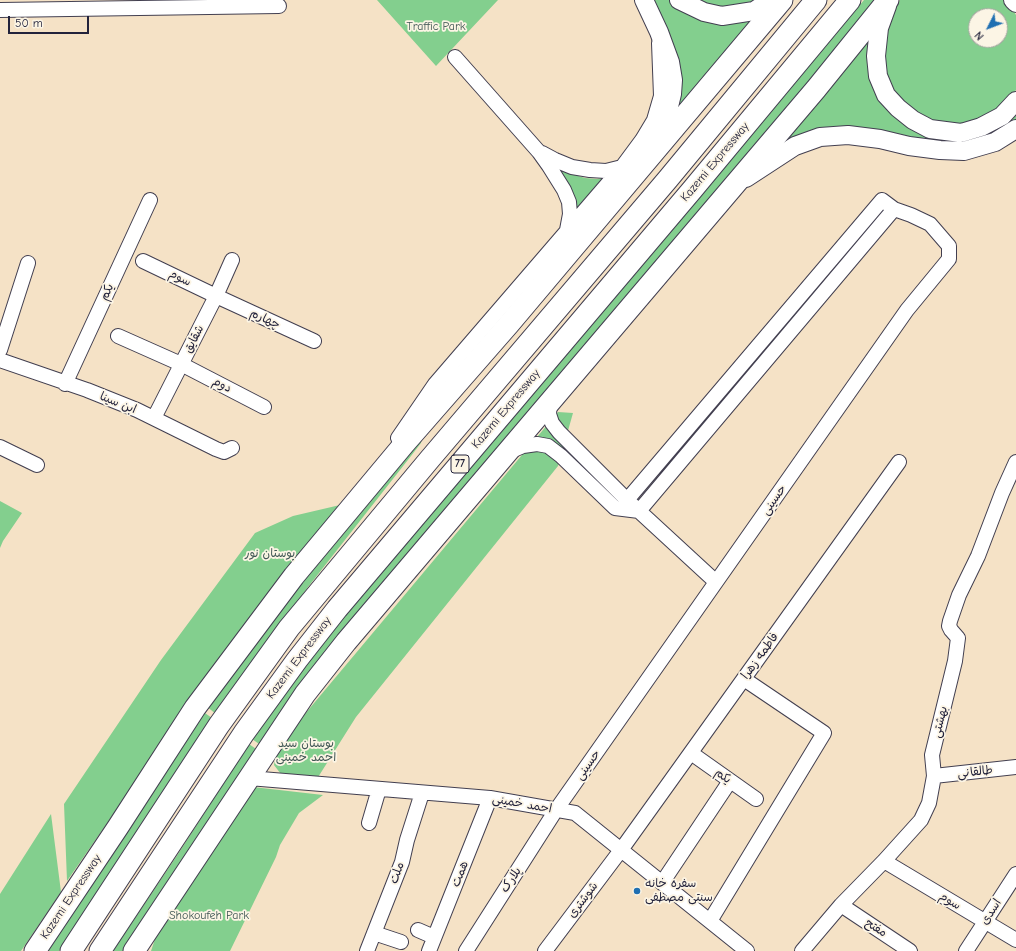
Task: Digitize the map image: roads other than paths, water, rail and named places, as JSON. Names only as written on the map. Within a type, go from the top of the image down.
[{"type":"highway","name":"Kazemi Expressway","points":[[36,948],[208,689],[294,576],[405,443],[509,324],[782,0]]},
{"type":"highway","name":"Kazemi Expressway","points":[[71,951],[219,725],[289,628],[668,179],[816,0]]},
{"type":"highway","name":"Kazemi Expressway","points":[[100,951],[244,732],[297,660],[342,603],[692,190],[850,0]]},
{"type":"highway","points":[[134,951],[306,694],[337,653],[816,89],[888,0]]},
{"type":"highway","points":[[373,528],[400,478],[456,405],[509,324]]},
{"type":"main road","points":[[644,0],[659,32],[670,62],[672,80],[672,94],[667,115],[649,157]]},
{"type":"main road","points":[[679,0],[704,12],[722,16],[754,10],[771,0]]},
{"type":"main road","points":[[888,0],[879,28],[876,56],[878,76],[886,95],[898,108],[913,120],[930,130],[961,133],[981,127],[1002,116],[1016,101]]},
{"type":"main road","points":[[1013,0],[1016,3]]},
{"type":"main road","points":[[732,187],[795,146],[820,137],[848,135],[880,139],[909,146],[964,151],[995,142],[1016,129]]},
{"type":"main road","points":[[144,951],[154,922]]},
{"type":"street","points":[[0,10],[278,6]]},
{"type":"street","points":[[348,512],[436,384],[622,167],[642,140],[654,120],[661,96],[659,32]]},
{"type":"street","points":[[455,57],[540,152],[557,178],[569,202],[570,214],[567,230]]},
{"type":"street","points":[[540,152],[572,167],[606,171],[622,167]]},
{"type":"street","name":"یکم","points":[[65,384],[150,200]]},
{"type":"street","name":"حسینی","points":[[556,810],[908,310],[949,259],[950,246],[930,224],[894,209],[882,200],[627,500]]},
{"type":"street","points":[[639,510],[894,209]]},
{"type":"street","name":"شقایق","points":[[154,418],[216,296],[232,260]]},
{"type":"street","name":"سوم","points":[[144,261],[216,296]]},
{"type":"street","points":[[0,350],[28,263]]},
{"type":"street","name":"چهارم","points":[[216,296],[314,341]]},
{"type":"street","points":[[118,336],[181,364]]},
{"type":"street","name":"ابن سینا","points":[[0,360],[94,393],[137,410],[216,449],[224,452],[232,448]]},
{"type":"street","name":"دوم","points":[[181,364],[264,407]]},
{"type":"street","points":[[550,402],[552,423],[559,432],[627,500],[716,582]]},
{"type":"street","points":[[507,452],[523,446],[536,444],[548,446],[561,456],[615,508],[639,510]]},
{"type":"street","points":[[0,447],[37,466]]},
{"type":"street","name":"فاطمه زهرا","points":[[621,850],[899,462]]},
{"type":"street","name":"بهشتی","points":[[806,950],[841,905],[921,820],[929,803],[934,776],[932,755],[955,661],[958,638],[951,630],[950,621],[959,595],[978,556],[1002,493],[1016,462]]},
{"type":"street","points":[[710,921],[824,733],[744,679]]},
{"type":"street","name":"یکم","points":[[691,753],[756,799]]},
{"type":"street","name":"طالقانی","points":[[934,776],[1016,767]]},
{"type":"street","name":"احمد خمینی","points":[[249,778],[490,798],[575,813],[747,951]]},
{"type":"street","points":[[662,883],[730,781]]},
{"type":"street","points":[[370,823],[379,789]]},
{"type":"street","name":"ملت","points":[[366,951],[402,862],[406,840],[422,793]]},
{"type":"street","name":"همت","points":[[429,951],[490,798]]},
{"type":"street","name":"پلارک","points":[[466,951],[556,810]]},
{"type":"street","name":"شوشتری","points":[[545,951],[621,850]]},
{"type":"street","name":"سوم","points":[[884,861],[1016,940]]},
{"type":"street","name":"اسدی","points":[[966,951],[1016,874]]},
{"type":"street","name":"مفتح","points":[[841,905],[910,951]]},
{"type":"street","points":[[418,930],[434,938]]},
{"type":"street","points":[[374,933],[401,942]]},
{"type":"place","name":"سفره خانه سنتی مصطفی","points":[[637,891]]},
{"type":"park label","name":"Traffic Park","points":[[436,27]]},
{"type":"park label","name":"بوستان نور","points":[[270,554]]},
{"type":"park label","name":"بوستان سید احمد خمینی","points":[[306,751]]},
{"type":"park label","name":"Shokoufeh Park","points":[[209,916]]}]
